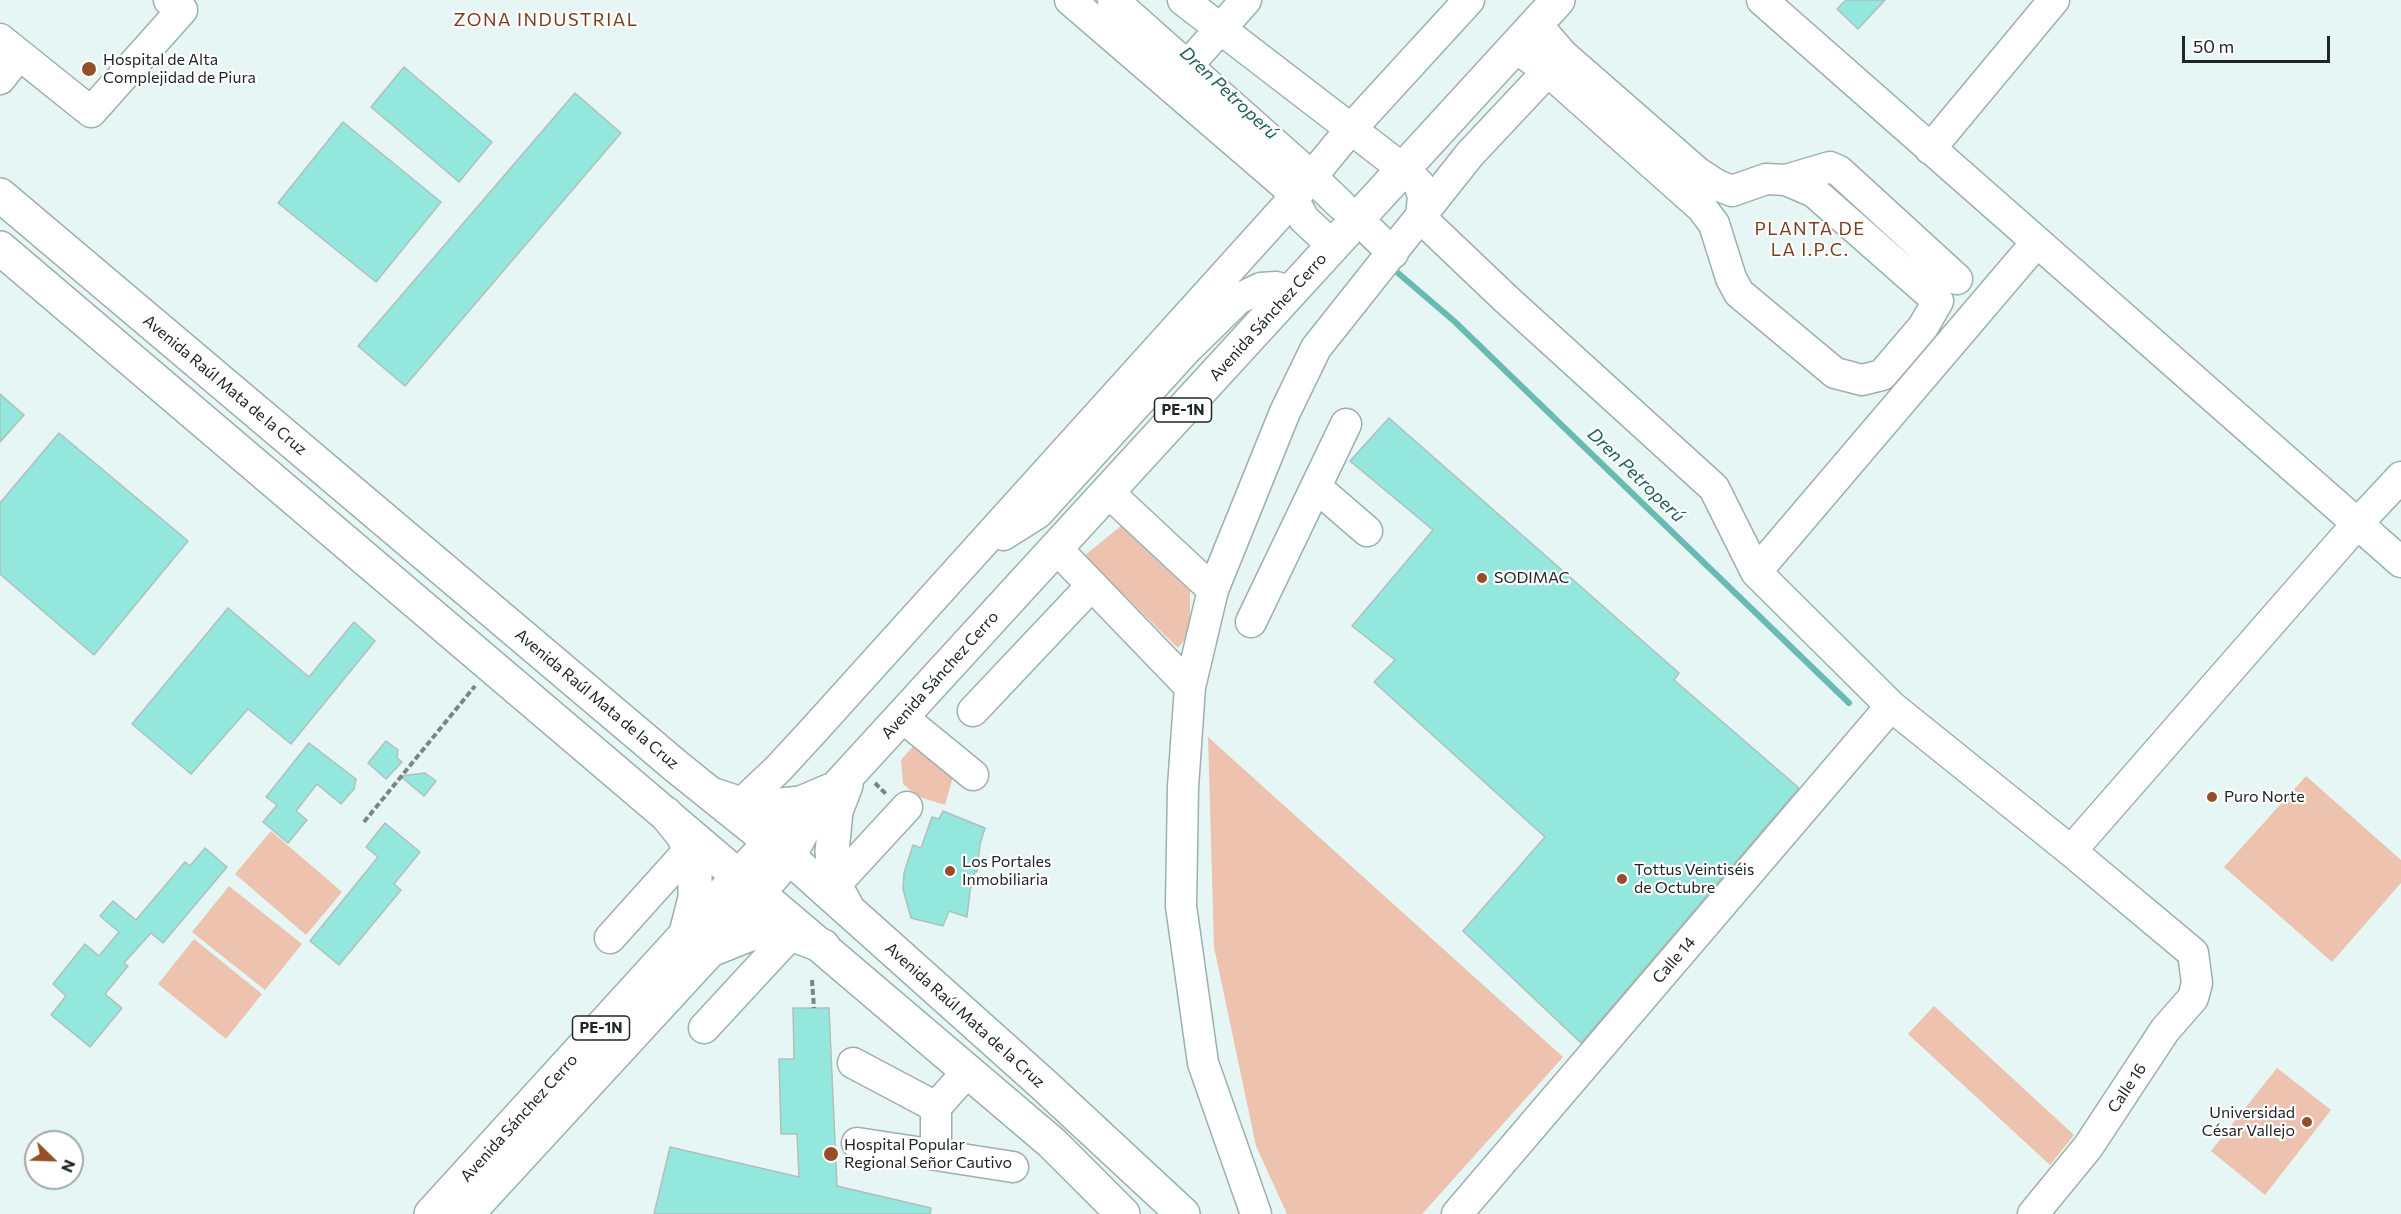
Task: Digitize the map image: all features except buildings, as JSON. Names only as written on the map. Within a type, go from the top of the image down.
[{"type":"main road","name":"Avenida Sánchez Cerro","points":[[467,1214],[780,849],[1558,0]]},
{"type":"main road","name":"Avenida Raúl Mata de la Cruz","points":[[0,195],[667,759],[728,800],[780,849],[841,897],[1183,1214]]},
{"type":"main road","points":[[0,248],[823,946],[1052,1143],[1123,1214]]},
{"type":"main road","points":[[728,800],[762,807],[801,803],[844,780]]},
{"type":"main road","points":[[841,897],[832,833],[844,780]]},
{"type":"main road","points":[[665,813],[690,849],[697,878],[693,913],[698,943],[753,933],[791,934],[823,946]]},
{"type":"main road","name":"Avenida Sánchez Cerro","points":[[432,1214],[698,943]]},
{"type":"main road","points":[[956,1061],[922,1023],[918,1012],[922,1005],[933,1006],[969,1023],[999,1045]]},
{"type":"street","points":[[0,79],[10,47],[91,112],[182,10],[169,0]]},
{"type":"street","points":[[1070,0],[1286,186],[1303,188],[1341,205]]},
{"type":"street","points":[[1113,0],[1188,65],[1303,188],[1304,219],[1333,246]]},
{"type":"street","points":[[1183,0],[1403,169],[1419,184],[1423,196],[1421,218]]},
{"type":"street","points":[[1188,65],[1246,0]]},
{"type":"street","points":[[728,800],[778,769],[1303,188],[1350,130],[1469,0]]},
{"type":"street","points":[[1762,0],[2401,562]]},
{"type":"street","points":[[1930,148],[2054,0]]},
{"type":"street","points":[[1526,35],[1702,208],[1714,224],[1731,278],[1739,293],[1835,373],[1862,380],[1882,375],[1923,327],[1948,290],[1973,273],[1981,275],[1997,289]]},
{"type":"street","points":[[1556,63],[1697,172],[1717,185],[1732,191]]},
{"type":"street","points":[[1256,1214],[1203,1063],[1181,906],[1183,787],[1190,687],[1213,590],[1300,378],[1316,348],[1470,154],[1556,63]]},
{"type":"street","points":[[1714,224],[1716,213],[1732,191],[1766,179],[1786,180],[1814,192],[1948,290]]},
{"type":"street","points":[[1421,218],[1506,299],[1714,488],[1756,572],[1892,706],[2071,851],[2357,524],[2401,477]]},
{"type":"street","points":[[1371,232],[1393,253]]},
{"type":"street","points":[[1756,572],[2037,243]]},
{"type":"street","points":[[975,552],[1038,513],[1186,350],[1238,299],[1261,288],[1276,288],[1290,292]]},
{"type":"street","points":[[1251,622],[1346,424]]},
{"type":"street","points":[[1316,487],[1367,531]]},
{"type":"street","points":[[1108,492],[1213,590]]},
{"type":"street","points":[[1056,548],[1190,687]]},
{"type":"street","points":[[974,711],[1092,585]]},
{"type":"street","name":"Calle 14","points":[[1456,1214],[1892,706]]},
{"type":"street","points":[[902,717],[973,775]]},
{"type":"street","points":[[841,897],[908,807]]},
{"type":"street","points":[[610,938],[690,849]]},
{"type":"street","name":"Calle 16","points":[[2033,1214],[2088,1147],[2165,1030],[2193,998],[2197,982],[2193,953],[2071,851]]},
{"type":"street","points":[[704,1028],[791,934]]},
{"type":"street","points":[[936,1155],[936,1107],[956,1061]]},
{"type":"street","points":[[853,1063],[936,1107]]},
{"type":"street","points":[[857,1143],[1013,1167]]},
{"type":"path","points":[[364,822],[482,678]]},
{"type":"path","points":[[812,980],[814,1008]]},
{"type":"shaded area","points":[[1121,526],[1190,591],[1190,633],[1178,648],[1084,556]]},
{"type":"shaded area","points":[[1208,737],[1563,1057],[1422,1214],[1287,1214],[1256,1146],[1214,947]]},
{"type":"shaded area","points":[[917,742],[954,773],[945,805],[919,797],[903,784],[901,760]]},
{"type":"shaded area","points":[[2306,776],[2401,860],[2401,883],[2332,962],[2224,867]]},
{"type":"shaded area","points":[[271,831],[342,892],[306,935],[235,874]]},
{"type":"shaded area","points":[[229,886],[302,944],[265,990],[192,932]]},
{"type":"shaded area","points":[[194,939],[262,994],[226,1039],[158,984]]},
{"type":"shaded area","points":[[1934,1006],[2074,1135],[2050,1165],[1908,1034]]},
{"type":"shaded area","points":[[2277,1068],[2331,1110],[2265,1195],[2211,1151]]},
{"type":"waterway","name":"Dren Petroperú","points":[[1398,273],[1454,321],[1849,703]]},
{"type":"place","name":"Hospital de Alta Complejidad de Piura","points":[[89,69]]},
{"type":"place","name":"SODIMAC","points":[[1482,578]]},
{"type":"place","name":"Puro Norte","points":[[2212,797]]},
{"type":"place","name":"Los Portales Inmobiliaria","points":[[950,871]]},
{"type":"place","name":"Tottus Veintiséis de Octubre","points":[[1622,879]]},
{"type":"place","name":"Universidad César Vallejo","points":[[2307,1122]]},
{"type":"place","name":"Hospital Popular Regional Señor Cautivo","points":[[831,1154]]},
{"type":"district","name":"ZONA INDUSTRIAL","points":[[546,20]]},
{"type":"district","name":"PLANTA DE LA I.P.C.","points":[[1810,239]]}]
